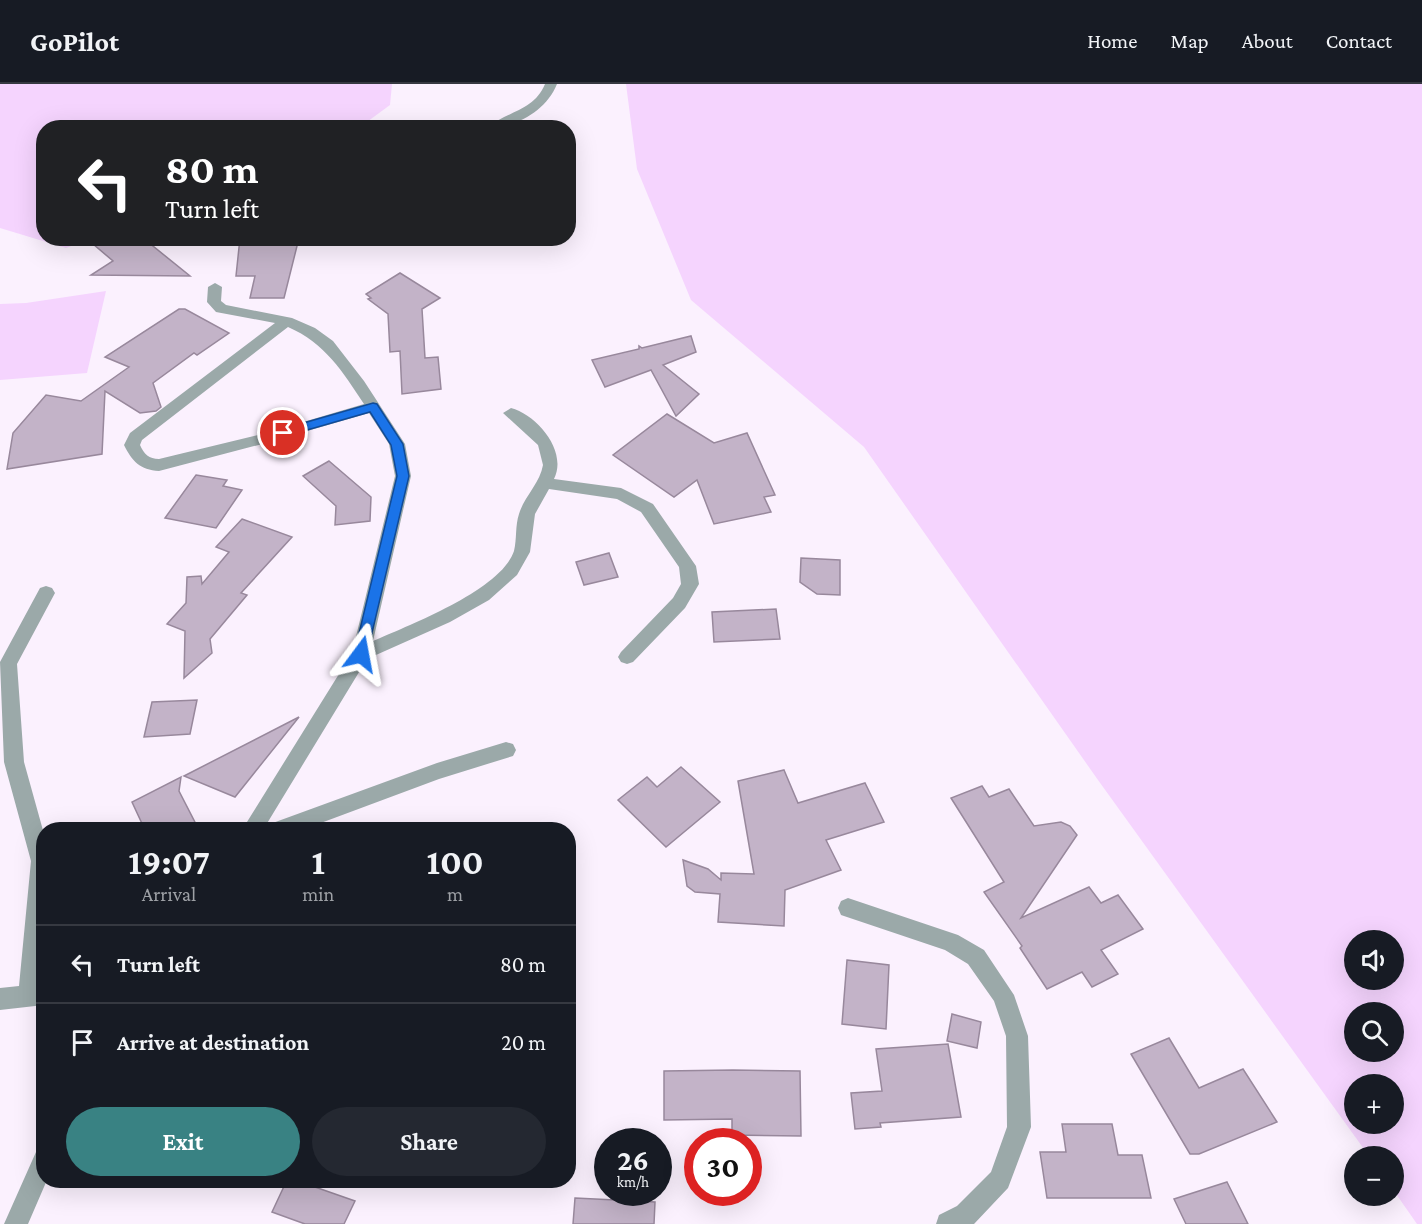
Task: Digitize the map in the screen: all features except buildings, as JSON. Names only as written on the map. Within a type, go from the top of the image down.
[{"type":"street","points":[[508,120],[534,106],[545,97],[550,84]]},
{"type":"street","points":[[215,287],[214,302],[221,309],[287,321],[310,331],[328,344],[359,385],[397,444],[403,476],[361,654],[257,822]]},
{"type":"street","points":[[287,321],[136,437],[132,445],[140,460],[147,465],[159,465],[266,438],[373,407]]},
{"type":"street","points":[[361,654],[444,617],[499,583],[511,570],[522,552],[527,514],[551,466],[549,452],[539,435],[511,413]]},
{"type":"street","points":[[544,483],[621,494],[647,508],[687,567],[690,584],[679,603],[627,657]]},
{"type":"street","points":[[36,843],[14,762],[8,664],[46,593]]},
{"type":"street","points":[[299,822],[437,771],[507,750]]},
{"type":"street","points":[[848,908],[951,942],[976,957],[1003,995],[1017,1036],[1019,1127],[1012,1148],[1000,1180],[966,1215],[948,1224]]},
{"type":"street","points":[[0,999],[36,994]]},
{"type":"street","points":[[16,1224],[36,1178]]},
{"type":"shaded area","points":[[0,84],[392,84],[390,105],[370,120],[36,120],[36,239],[0,228]]},
{"type":"shaded area","points":[[626,84],[1422,84],[1422,1224],[1417,1224],[1404,1205],[1404,1146],[1362,1146],[1353,1134],[1404,1134],[1404,1074],[1344,1074],[1344,1121],[1098,780],[864,447],[691,300],[637,169]]},
{"type":"shaded area","points":[[106,291],[87,373],[0,380],[0,304],[26,303]]},
{"type":"route","points":[[283,433],[373,407],[397,444],[403,476],[361,654]]}]
